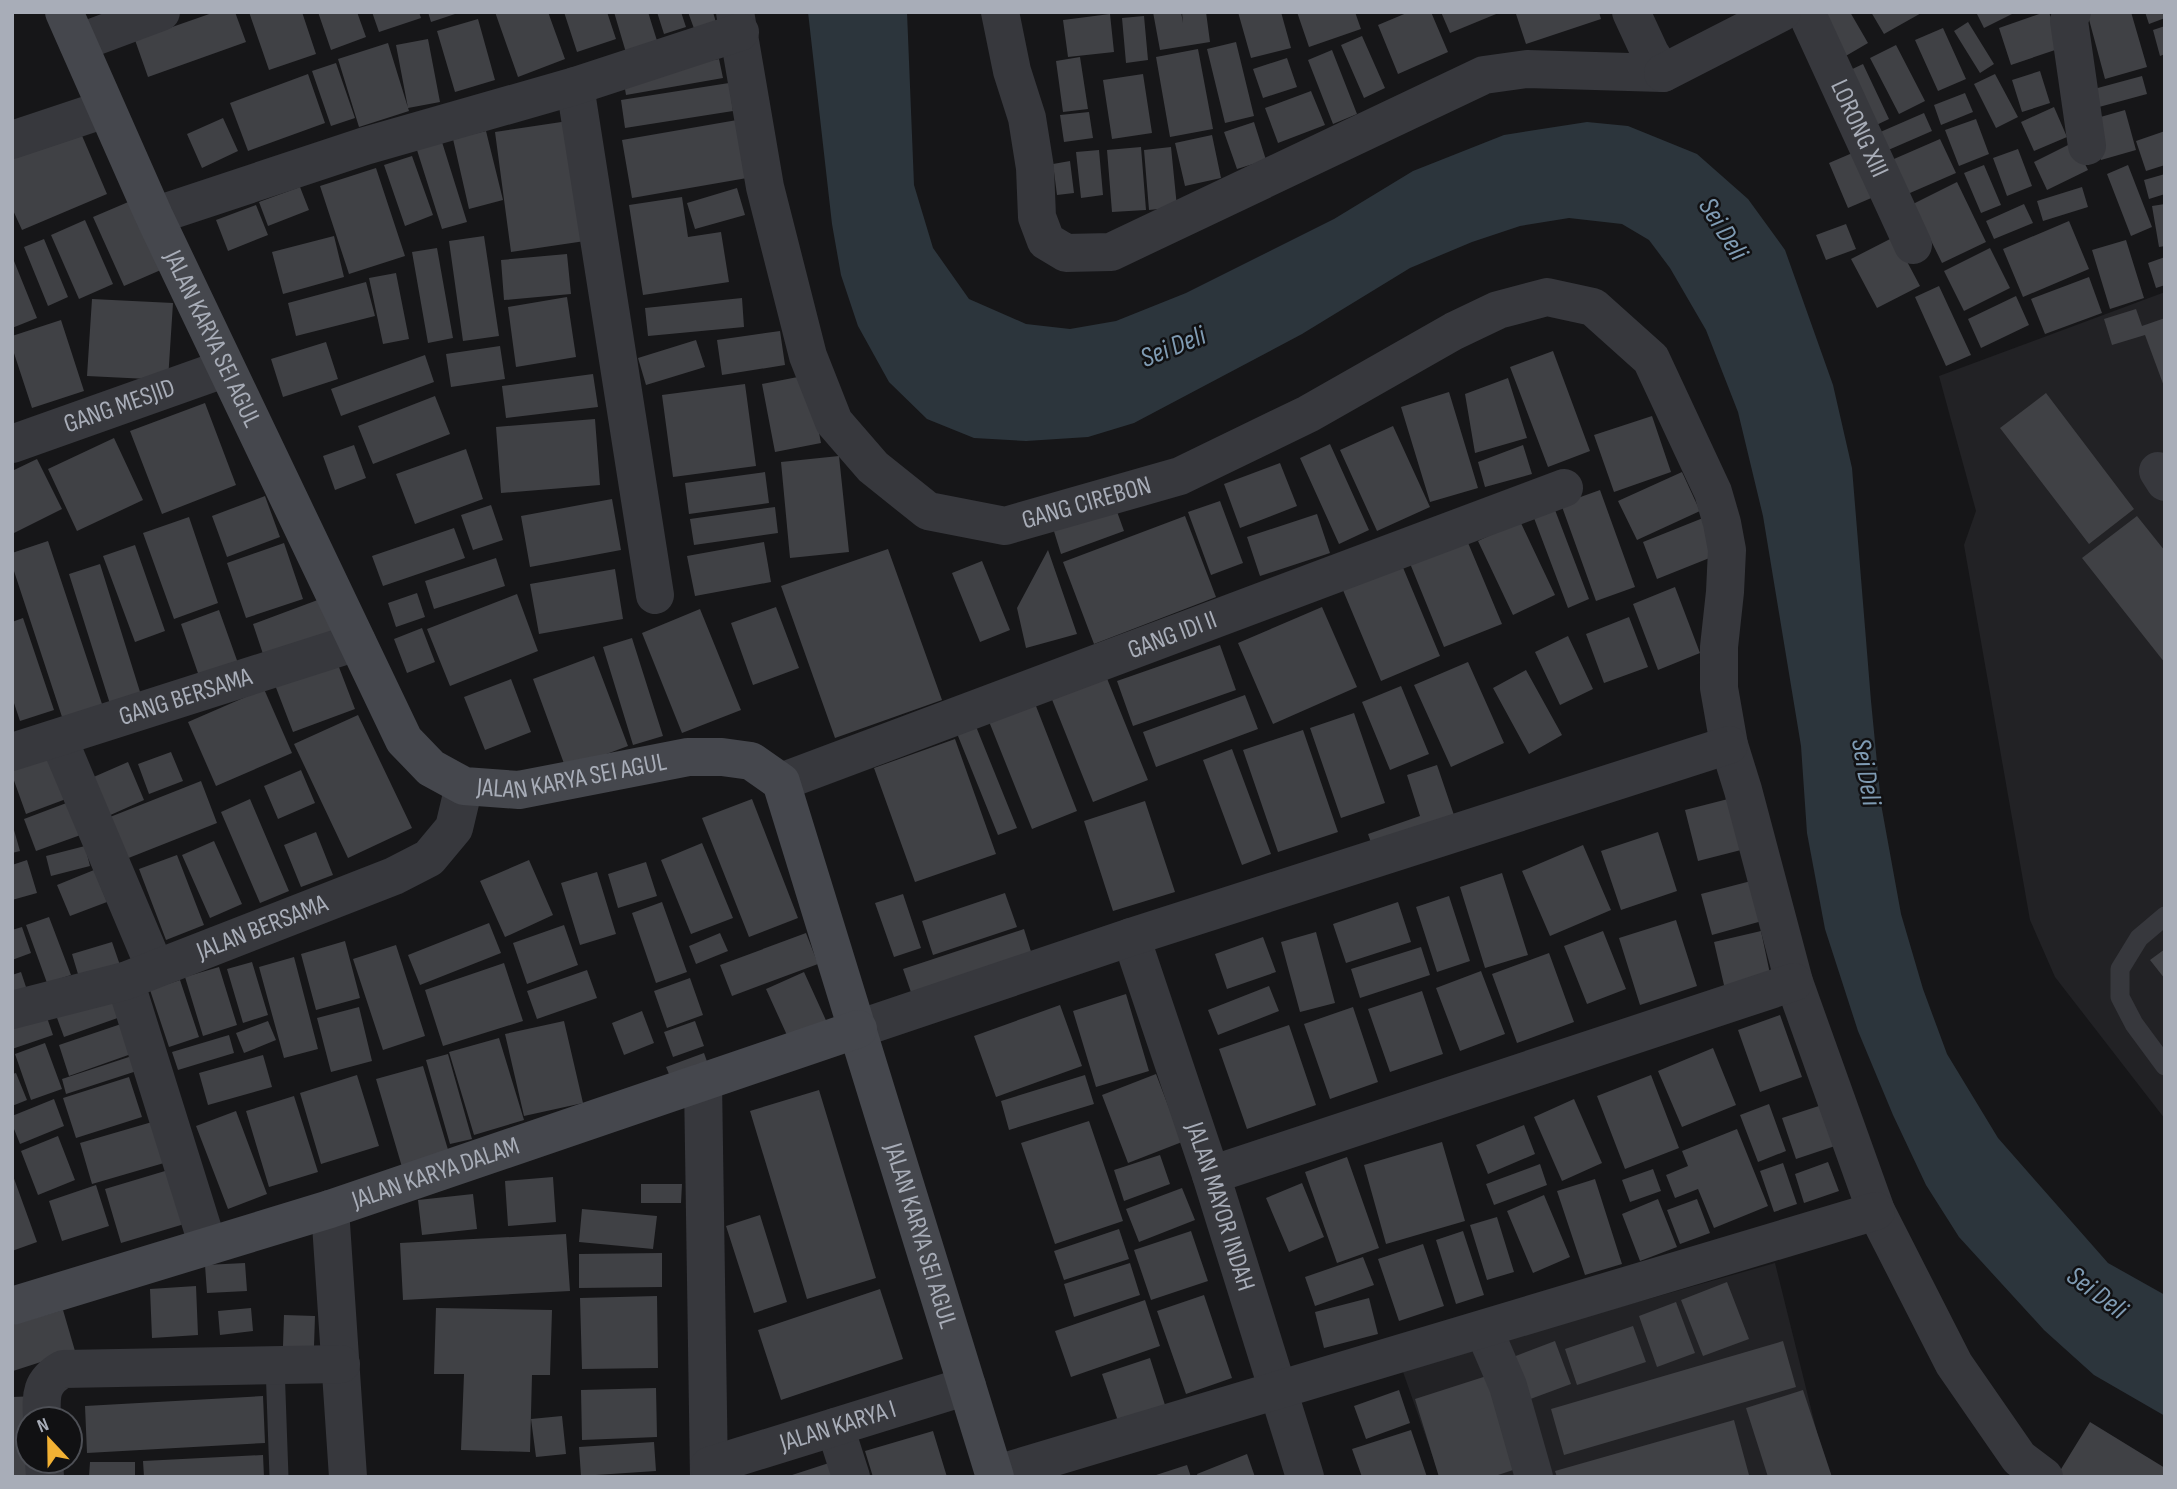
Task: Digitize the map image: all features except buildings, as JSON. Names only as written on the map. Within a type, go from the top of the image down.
[{"type":"main road","name":"JALAN KARYA SEI AGUL","points":[[71,28],[154,216],[404,740],[431,768],[464,786],[519,790],[688,757],[722,757],[751,761],[781,782],[994,1476]]},
{"type":"main road","name":"JALAN KARYA DALAM","points":[[12,1306],[330,1209],[858,1029]]},
{"type":"street","points":[[71,28],[161,12]]},
{"type":"street","points":[[1000,12],[1012,71],[1027,118],[1035,168],[1037,218],[1046,241],[1066,253],[1111,252],[1484,75],[1527,69],[1663,73],[1782,12]]},
{"type":"street","points":[[1631,12],[1650,53],[1663,73]]},
{"type":"street","name":"LORONG XIII","points":[[1806,12],[1913,245]]},
{"type":"street","points":[[2072,12],[2069,21],[2087,146]]},
{"type":"street","points":[[154,216],[365,146],[575,86],[738,22]]},
{"type":"street","name":"GANG CIREBON","points":[[738,22],[765,187],[808,356],[834,422],[873,467],[928,511],[1005,526],[1180,476],[1308,414],[1454,331],[1498,310],[1547,297],[1593,307],[1651,359],[1713,492],[1727,550],[1719,647],[1719,688],[1729,745]]},
{"type":"street","points":[[575,86],[655,594]]},
{"type":"street","points":[[12,140],[105,108]]},
{"type":"street","name":"GANG MESJID","points":[[12,444],[226,368]]},
{"type":"street","name":"GANG IDI II","points":[[781,782],[1564,488]]},
{"type":"street","name":"GANG BERSAMA","points":[[12,752],[357,642]]},
{"type":"street","points":[[58,738],[140,975],[208,1246]]},
{"type":"street","points":[[858,1029],[1131,937],[1729,745],[1794,982],[1876,1211],[1954,1364],[2019,1458],[2044,1477]]},
{"type":"street","name":"JALAN BERSAMA","points":[[12,1010],[140,975],[394,876],[429,858],[454,828],[464,786]]},
{"type":"street","name":"JALAN MAYOR INDAH","points":[[1131,937],[1212,1175],[1305,1477]]},
{"type":"street","points":[[1212,1175],[1794,982]]},
{"type":"street","points":[[703,1082],[709,1471]]},
{"type":"street","points":[[330,1209],[348,1477]]},
{"type":"street","points":[[994,1476],[1876,1211]]},
{"type":"street","points":[[1484,1330],[1508,1386],[1534,1477]]},
{"type":"street","points":[[41,1405],[44,1387],[50,1377],[63,1369],[341,1364]]},
{"type":"street","name":"JALAN KARYA I","points":[[709,1471],[835,1427],[967,1386]]},
{"type":"street","points":[[835,1427],[851,1477]]},
{"type":"lane","points":[[2165,916],[2139,938],[2120,969],[2120,997],[2134,1024],[2165,1066]]},
{"type":"lane","points":[[275,1365],[279,1477]]},
{"type":"shaded area","points":[[2165,292],[2165,1119],[2055,977],[2030,920],[1964,545],[1976,511],[1939,376]]},
{"type":"shaded area","points":[[1775,1263],[1828,1477],[1440,1477],[1402,1369]]},
{"type":"water","name":"Sei Deli","points":[[808,12],[907,12],[914,185],[933,248],[969,299],[1026,324],[1070,329],[1116,321],[1186,293],[1334,219],[1413,171],[1504,135],[1587,122],[1628,126],[1697,154],[1748,199],[1785,250],[1833,385],[1852,468],[1881,804],[1901,914],[1923,989],[1947,1054],[1998,1138],[2108,1263],[2165,1295],[2165,1416],[2094,1375],[2044,1330],[1959,1237],[1926,1185],[1893,1115],[1858,1031],[1825,929],[1807,833],[1801,746],[1763,516],[1738,412],[1706,330],[1670,268],[1649,240],[1622,224],[1569,218],[1520,226],[1472,242],[1410,268],[1302,334],[1134,423],[1088,437],[1026,441],[974,438],[927,419],[889,382],[858,326],[841,275],[832,224]]}]
